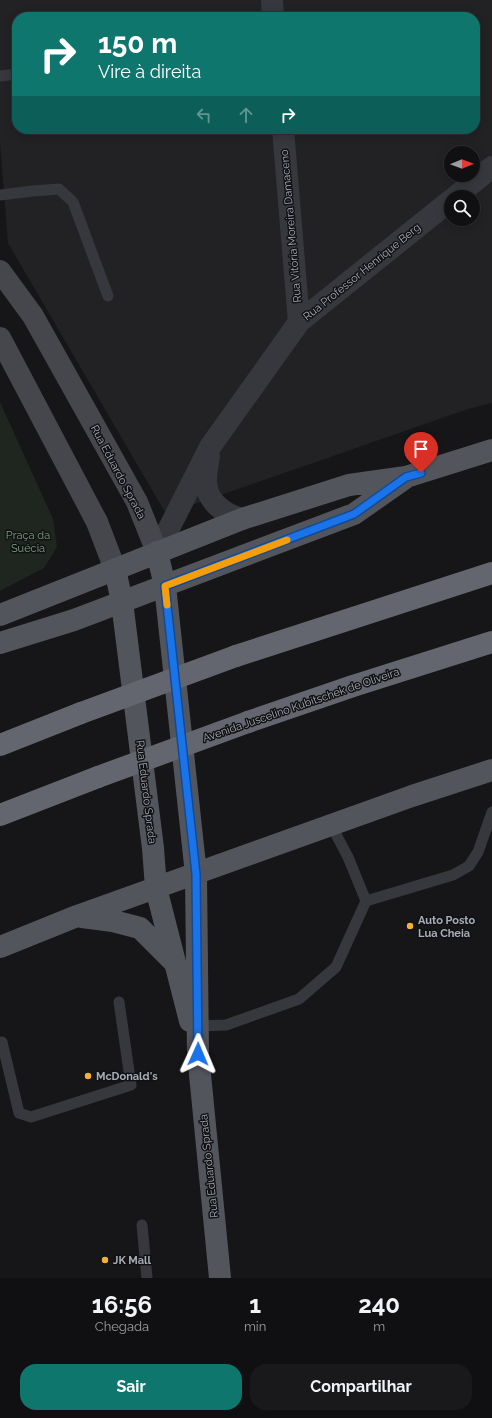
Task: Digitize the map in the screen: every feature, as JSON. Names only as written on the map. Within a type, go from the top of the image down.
[{"type":"highway","points":[[0,745],[81,713],[236,656],[492,573]]},
{"type":"highway","name":"Avenida Juscelino Kubitschek de Oliveira","points":[[0,815],[98,776],[248,722],[353,686],[492,642]]},
{"type":"main road","name":"Rua Eduardo Sprada","points":[[0,271],[33,316],[133,495],[157,552],[165,586],[196,874],[199,1026],[198,1054],[220,1278]]},
{"type":"main road","name":"Rua Eduardo Sprada","points":[[0,338],[97,522],[115,569],[122,602],[152,841],[156,888],[198,1054]]},
{"type":"main road","points":[[0,614],[242,519],[349,485],[406,477],[492,450]]},
{"type":"main road","points":[[0,643],[74,620],[354,514],[406,477]]},
{"type":"main road","points":[[0,947],[77,916],[412,796],[492,770]]},
{"type":"main road","points":[[77,916],[114,921],[140,928],[175,963]]},
{"type":"street","points":[[272,0],[273,12]]},
{"type":"street","name":"Rua Vitória Moreira Damaceno","points":[[283,134],[299,322]]},
{"type":"street","points":[[464,190],[492,167]]},
{"type":"street","name":"Rua Professor Henrique Berg","points":[[157,552],[210,447],[299,322],[444,206]]},
{"type":"street","name":"Rua Professor Henrique Berg","points":[[210,447],[206,481],[211,498],[220,509],[232,516],[242,519]]},
{"type":"lane","points":[[0,76],[12,75]]},
{"type":"lane","points":[[0,195],[33,190],[59,189],[73,202],[108,296]]},
{"type":"lane","points":[[366,901],[453,875],[469,866],[478,852],[492,812]]},
{"type":"lane","points":[[199,1026],[226,1025],[299,999],[336,967],[366,901],[348,857],[332,825]]},
{"type":"lane","points":[[2,1042],[19,1112],[31,1116],[131,1085],[119,1002]]},
{"type":"lane","points":[[142,1225],[147,1278]]},
{"type":"shaded area","points":[[0,0],[492,0],[492,403],[468,409],[166,514],[8,243],[0,143]]},
{"type":"green space","name":"Praça da Suécia","points":[[0,402],[53,519],[57,547],[44,568],[0,591]]},
{"type":"slow traffic","points":[[167,605],[165,586],[287,540]]},
{"type":"place","name":"Auto Posto Lua Cheia","points":[[410,926]]},
{"type":"place","name":"McDonald's","points":[[88,1076]]},
{"type":"place","name":"JK Mall","points":[[105,1260]]},
{"type":"route","points":[[198,1054],[199,1026],[196,874],[165,586],[354,514],[406,477],[421,473]]}]
